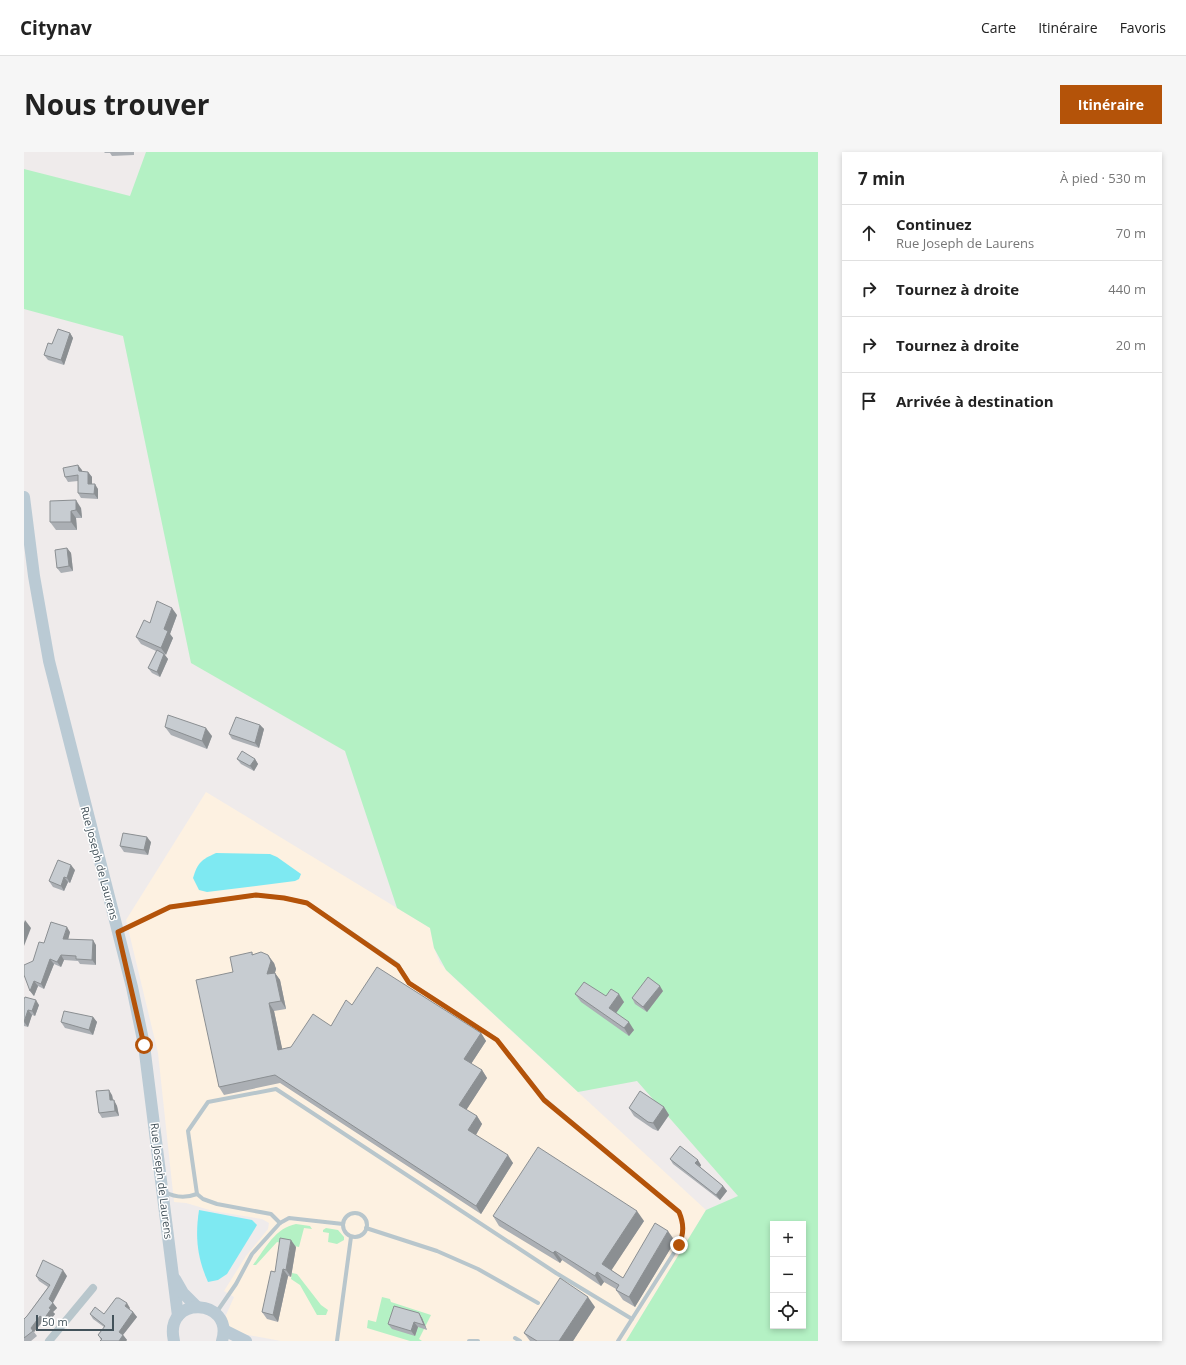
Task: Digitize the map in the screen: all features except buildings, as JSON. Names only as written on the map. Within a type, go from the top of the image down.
[{"type":"main road","name":"Rue Joseph de Laurens","points":[[24,497],[34,576],[49,661],[118,932],[144,1045],[161,1185],[175,1279],[175,1295],[178,1316]]},
{"type":"main road","name":"Rue Joseph de Laurens","points":[[175,1279],[183,1293],[196,1306]]},
{"type":"main road","points":[[171,1339],[175,1321],[178,1316],[183,1311],[196,1306],[203,1307],[220,1318],[223,1336],[246,1341]]},
{"type":"street","points":[[49,1341],[93,1288]]},
{"type":"lane","points":[[118,932],[170,907],[256,895],[284,898],[307,903],[398,966],[409,983],[497,1040],[544,1100],[679,1212],[682,1221],[683,1235],[679,1245],[618,1341]]},
{"type":"lane","points":[[280,1222],[270,1214],[217,1204],[203,1199],[197,1194],[188,1131],[208,1102],[276,1089],[556,1272],[632,1319]]},
{"type":"lane","points":[[161,1185],[165,1191],[172,1196],[187,1198],[197,1194]]},
{"type":"lane","points":[[356,1214],[363,1217],[366,1228],[362,1235],[351,1237],[344,1232],[343,1224],[346,1217],[356,1214]]},
{"type":"lane","points":[[216,1314],[236,1284],[252,1254],[280,1222],[289,1218],[343,1224]]},
{"type":"lane","points":[[366,1228],[437,1251],[469,1265],[538,1302]]},
{"type":"lane","points":[[337,1341],[351,1237]]},
{"type":"lane","points":[[515,1338],[520,1341]]},
{"type":"lane","points":[[469,1341],[478,1341]]},
{"type":"shaded area","points":[[206,792],[430,928],[434,948],[440,963],[453,977],[706,1210],[626,1341],[281,1341],[232,1332],[226,1321],[226,1315],[234,1297],[224,1291],[246,1256],[268,1229],[269,1223],[262,1219],[213,1211],[186,1203],[174,1202],[158,1053],[126,920]]},
{"type":"green space","points":[[146,152],[818,152],[818,1341],[626,1341],[706,1210],[738,1196],[637,1081],[578,1092],[446,970],[434,948],[430,928],[397,908],[345,751],[191,663],[123,336],[24,309],[24,169],[130,196]]},
{"type":"green space","points":[[296,1224],[310,1226],[312,1229],[304,1228],[299,1247],[277,1242],[256,1265],[253,1265],[266,1246],[276,1235],[289,1226]]},
{"type":"green space","points":[[326,1228],[338,1230],[344,1237],[344,1240],[337,1244],[328,1242],[329,1233],[323,1232]]},
{"type":"green space","points":[[292,1273],[297,1274],[321,1305],[328,1310],[326,1315],[317,1315],[300,1285],[291,1279]]},
{"type":"green space","points":[[382,1297],[390,1299],[391,1302],[431,1315],[419,1339],[422,1341],[410,1341],[367,1328],[368,1320],[376,1322]]},
{"type":"water","points":[[216,853],[270,854],[277,857],[301,874],[299,879],[295,881],[207,892],[199,890],[193,878],[197,868],[203,860]]},
{"type":"water","points":[[199,1210],[252,1220],[257,1225],[227,1274],[218,1280],[208,1282],[201,1264],[198,1247],[197,1229]]},
{"type":"route","points":[[144,1045],[118,932],[170,907],[256,895],[284,898],[307,903],[398,966],[409,983],[497,1040],[544,1100],[679,1212],[682,1221],[683,1235],[679,1245]]}]
